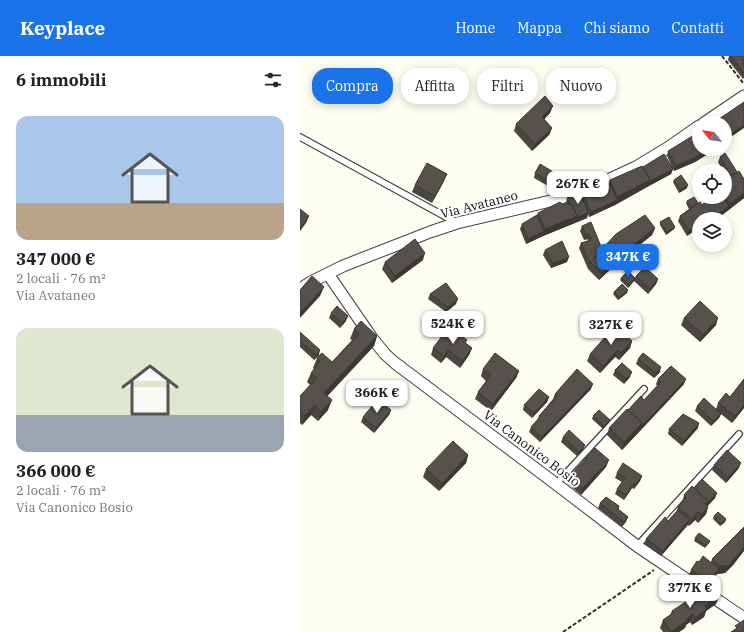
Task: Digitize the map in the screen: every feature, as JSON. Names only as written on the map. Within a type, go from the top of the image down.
[{"type":"street","points":[[714,116],[744,96]]},
{"type":"street","name":"Via Avataneo","points":[[300,289],[343,266],[430,232],[457,223],[559,199],[593,187],[636,167],[692,131]]},
{"type":"street","name":"Via Canonico Bosio","points":[[328,274],[372,338],[385,354],[395,363],[637,546],[744,618]]},
{"type":"lane","points":[[300,137],[457,223]]},
{"type":"lane","points":[[556,484],[644,389]]},
{"type":"lane","points":[[637,546],[739,434]]},
{"type":"path","points":[[722,56],[744,84]]},
{"type":"path","points":[[563,632],[651,573],[662,563]]},
{"type":"building","points":[[731,56],[743,56],[744,73]]},
{"type":"building","points":[[545,96],[546,104],[551,104],[553,106],[542,117],[552,128],[535,144],[516,124]]},
{"type":"building","points":[[744,102],[744,125],[732,133],[732,116],[723,116]]},
{"type":"building","points":[[692,136],[692,156],[698,156],[676,166],[668,151]]},
{"type":"building","points":[[664,154],[673,169],[649,182],[650,180],[643,167]]},
{"type":"building","points":[[727,156],[732,164],[724,164],[720,157]]},
{"type":"building","points":[[427,163],[447,174],[435,196],[415,185]]},
{"type":"building","points":[[540,164],[555,173],[550,181],[535,173]]},
{"type":"building","points":[[732,164],[737,172],[732,175]]},
{"type":"building","points":[[642,166],[650,180],[617,197],[610,180]]},
{"type":"building","points":[[739,171],[744,179],[744,193],[732,202],[732,176]]},
{"type":"building","points":[[681,175],[688,185],[680,190],[674,180]]},
{"type":"building","points":[[609,182],[617,200],[591,212],[583,193]]},
{"type":"building","points":[[581,194],[588,213],[576,218],[577,216],[572,204],[570,204],[567,198]]},
{"type":"building","points":[[692,198],[692,204],[697,204],[691,208],[687,201]]},
{"type":"building","points":[[560,202],[562,204],[568,202],[569,205],[572,204],[577,216],[545,229],[538,213]]},
{"type":"building","points":[[697,204],[728,204],[729,206],[721,212],[692,212],[692,229],[689,231],[680,216]]},
{"type":"building","points":[[300,209],[309,216],[300,228]]},
{"type":"building","points":[[537,215],[544,231],[528,239],[522,224]]},
{"type":"building","points":[[645,215],[655,228],[619,256],[602,273],[590,262],[616,234]]},
{"type":"building","points":[[669,217],[675,227],[667,232],[660,222]]},
{"type":"building","points":[[591,222],[602,249],[590,262],[590,264],[581,243],[591,240],[589,234],[586,235],[582,226]]},
{"type":"building","points":[[415,239],[425,253],[395,276],[385,262]]},
{"type":"building","points":[[562,241],[569,257],[553,263],[545,250]]},
{"type":"building","points":[[645,267],[658,279],[650,289],[636,276]]},
{"type":"building","points":[[628,271],[635,278],[629,285],[621,278]]},
{"type":"building","points":[[312,276],[324,287],[300,312],[300,290]]},
{"type":"building","points":[[446,283],[458,299],[448,307],[430,294]]},
{"type":"building","points":[[622,284],[628,290],[619,298],[614,292]]},
{"type":"building","points":[[700,301],[718,318],[703,335],[684,318]]},
{"type":"building","points":[[337,306],[348,316],[342,323],[331,313]]},
{"type":"building","points":[[361,321],[377,336],[324,393],[332,400],[321,412],[315,405],[305,416],[300,411],[300,396],[317,378],[311,373],[320,362],[317,358],[322,353],[332,362],[359,334],[354,329]]},
{"type":"building","points":[[615,326],[632,341],[621,353],[618,350],[603,366],[590,354]]},
{"type":"building","points":[[449,327],[467,340],[465,343],[472,348],[462,361],[448,350],[444,356],[433,348]]},
{"type":"building","points":[[300,332],[320,350],[316,355],[300,341]]},
{"type":"building","points":[[495,353],[519,371],[493,404],[478,392],[491,375],[483,369]]},
{"type":"building","points":[[643,353],[661,367],[656,373],[638,359]]},
{"type":"building","points":[[622,363],[632,372],[626,379],[615,370]]},
{"type":"building","points":[[671,366],[686,379],[642,426],[642,423],[628,410],[641,396],[644,400],[661,382],[658,379]]},
{"type":"building","points":[[577,369],[593,384],[542,437],[531,427],[557,396],[555,394]]},
{"type":"building","points":[[744,379],[744,405],[735,416],[718,403],[726,393],[730,397]]},
{"type":"building","points":[[539,389],[549,397],[534,413],[524,405]]},
{"type":"building","points":[[704,398],[721,414],[713,421],[697,406]]},
{"type":"building","points":[[378,399],[391,410],[376,428],[363,417]]},
{"type":"building","points":[[627,409],[642,423],[624,442],[609,428]]},
{"type":"building","points":[[599,410],[610,420],[604,426],[593,416]]},
{"type":"building","points":[[683,414],[699,423],[684,441],[669,429]]},
{"type":"building","points":[[569,430],[585,445],[579,452],[563,437]]},
{"type":"building","points":[[453,441],[468,455],[442,484],[426,469]]},
{"type":"building","points":[[595,448],[609,460],[583,488],[570,476]]},
{"type":"building","points":[[727,450],[741,463],[728,478],[714,465]]},
{"type":"building","points":[[623,463],[642,476],[636,484],[634,483],[626,495],[617,489],[625,478],[617,473]]},
{"type":"building","points":[[702,479],[717,493],[707,503],[708,501],[694,488]]},
{"type":"building","points":[[692,486],[708,501],[705,504],[708,507],[701,515],[698,512],[692,519],[678,507],[686,497],[684,495]]},
{"type":"building","points":[[606,497],[619,506],[618,509],[628,517],[624,522],[600,503]]},
{"type":"building","points":[[678,510],[689,520],[663,551],[646,539],[665,517],[668,521]]},
{"type":"building","points":[[718,512],[726,519],[721,524],[714,516]]},
{"type":"building","points":[[744,527],[744,547],[728,566],[720,566],[712,559]]},
{"type":"building","points":[[699,533],[710,541],[706,546],[695,538]]},
{"type":"building","points":[[703,556],[719,569],[710,582],[691,570],[697,561],[699,562]]},
{"type":"building","points":[[705,589],[719,597],[705,606],[707,609],[695,618],[693,614],[686,619],[688,620],[671,632],[663,620],[673,613],[672,611]]},
{"type":"building","points":[[744,620],[744,632],[731,632],[737,628],[735,626]]}]
